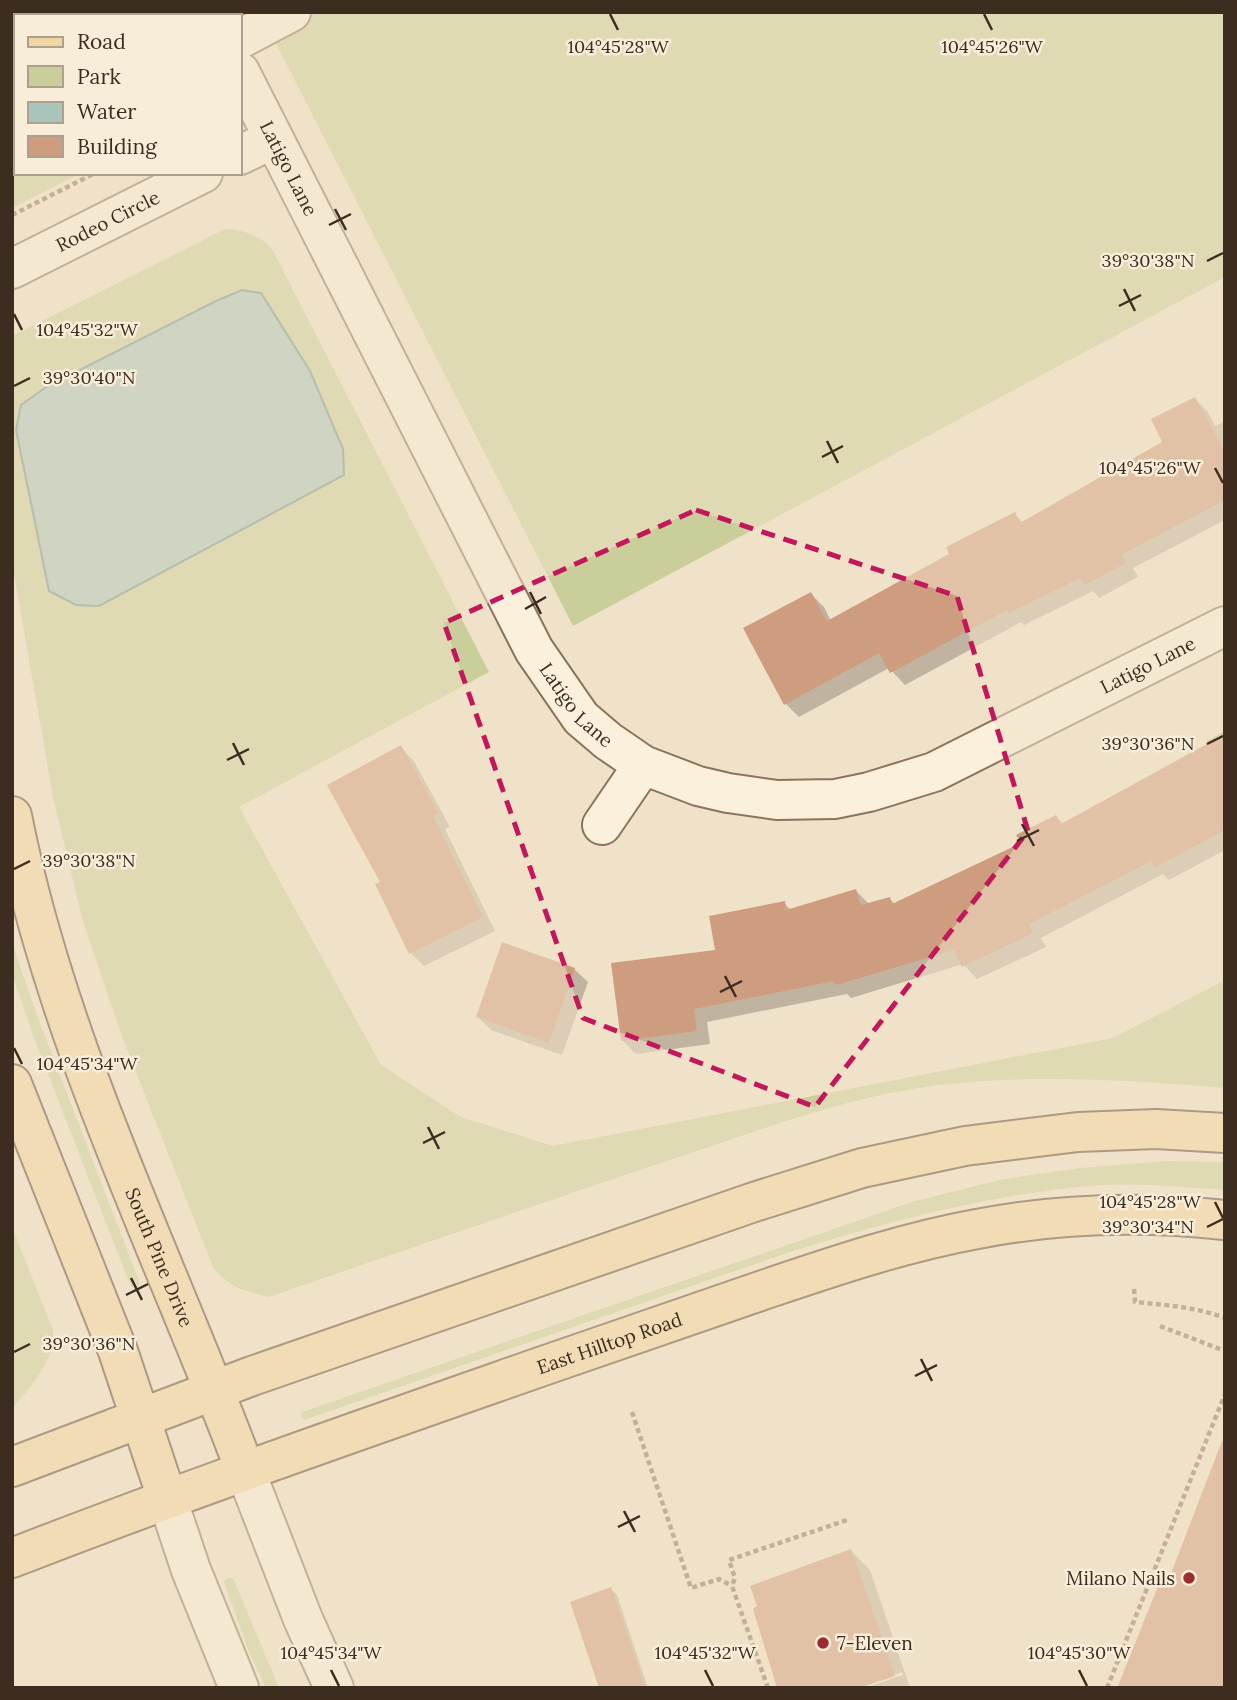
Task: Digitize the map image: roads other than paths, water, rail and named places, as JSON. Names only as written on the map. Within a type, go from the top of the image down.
[{"type":"main road","name":"South Pine Drive","points":[[12,816],[37,925],[57,992],[117,1151],[246,1470]]},
{"type":"main road","points":[[12,1084],[118,1351],[167,1498]]},
{"type":"main road","points":[[12,1467],[215,1390],[754,1202],[862,1168],[965,1146],[1078,1132],[1156,1129],[1225,1133]]},
{"type":"main road","name":"East Hilltop Road","points":[[12,1558],[167,1498],[730,1301],[840,1264],[936,1237],[980,1228],[1078,1216],[1136,1214],[1225,1220]]},
{"type":"street","points":[[242,38],[291,12]]},
{"type":"street","name":"Latigo Lane","points":[[242,81],[256,147],[534,650],[581,718],[643,765],[698,786],[777,800],[835,799],[869,793],[934,772],[1225,626]]},
{"type":"street","name":"Rodeo Circle","points":[[12,269],[200,175]]},
{"type":"street","points":[[602,825],[643,765]]},
{"type":"street","name":"South Pine Drive","points":[[246,1470],[303,1619],[334,1688]]},
{"type":"street","points":[[167,1498],[191,1570],[239,1688]]},
{"type":"water","points":[[242,290],[261,293],[310,371],[343,449],[344,475],[99,606],[76,605],[49,591],[16,430],[21,405],[46,387]]},
{"type":"place","name":"Milano Nails","points":[[1189,1578]]},
{"type":"place","name":"7-Eleven","points":[[823,1643]]}]
